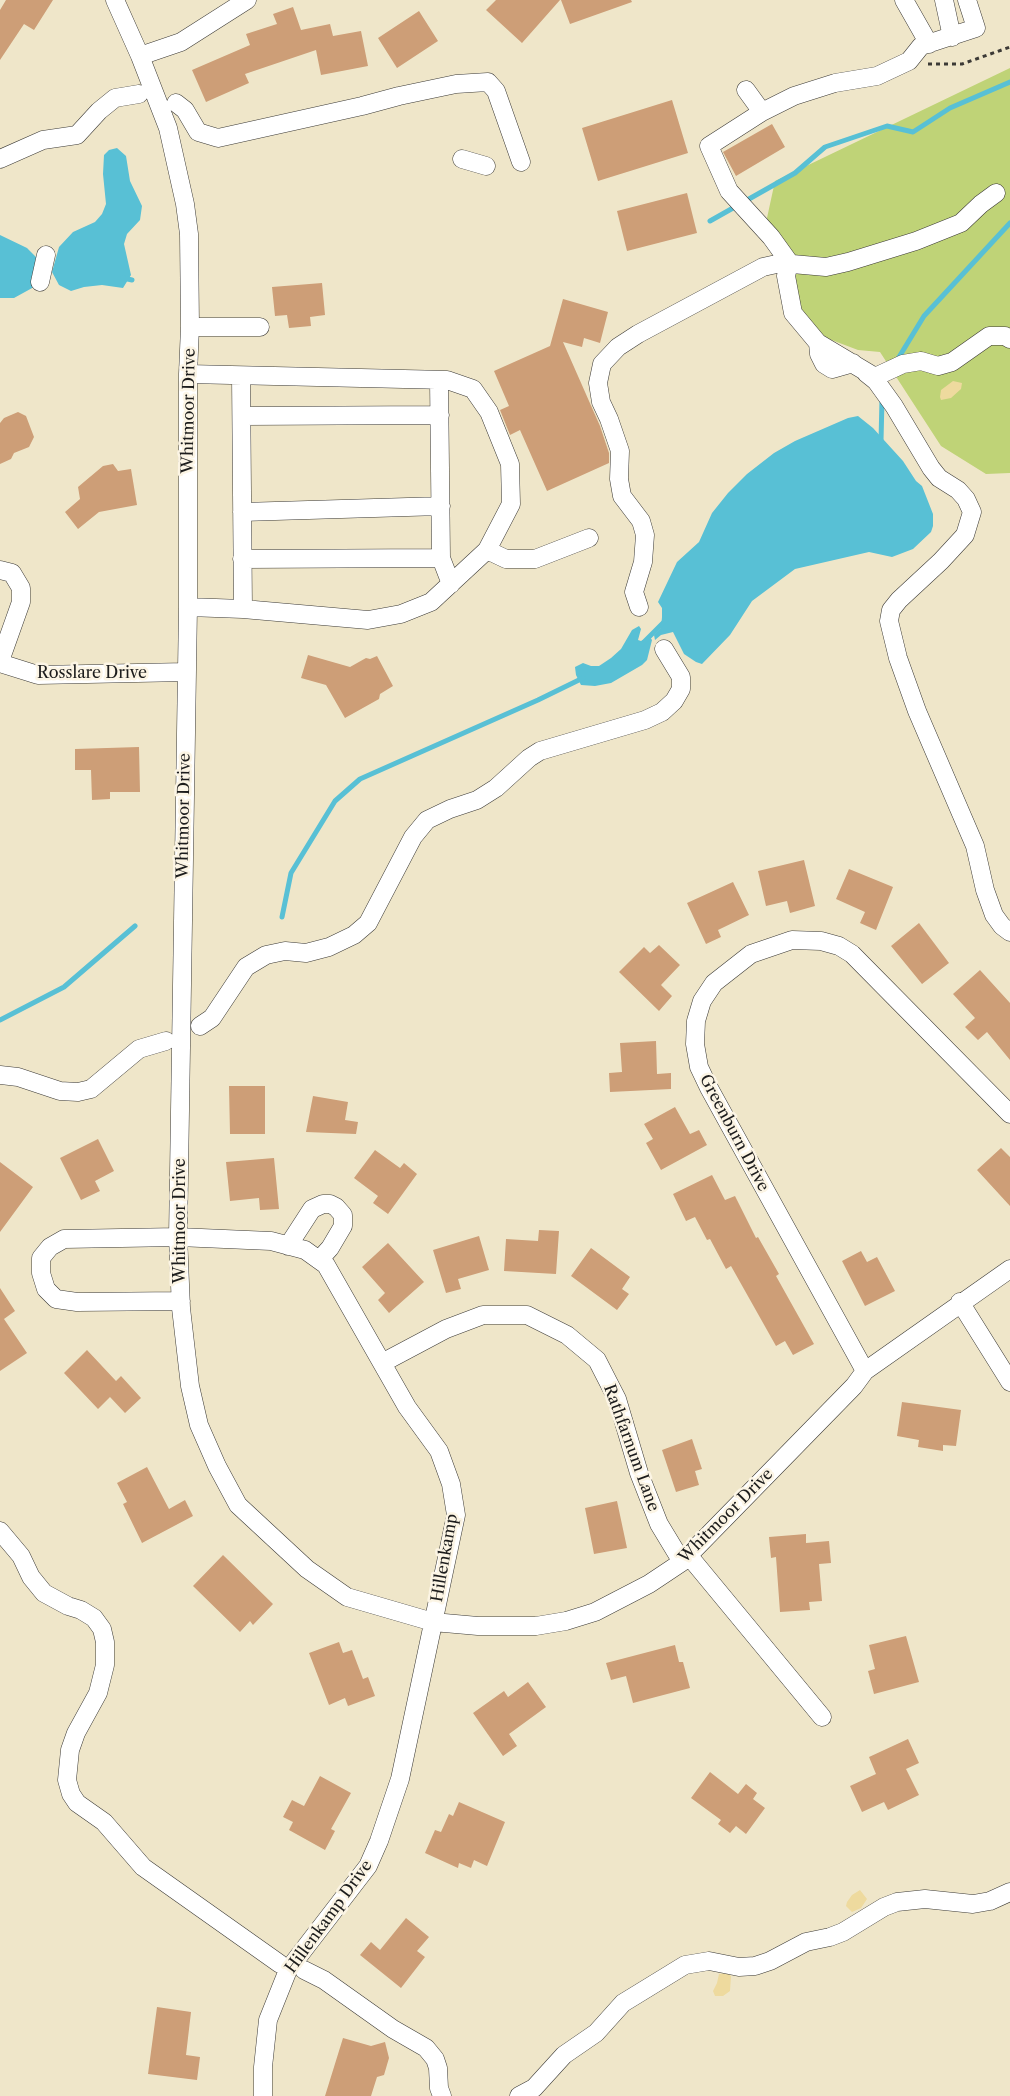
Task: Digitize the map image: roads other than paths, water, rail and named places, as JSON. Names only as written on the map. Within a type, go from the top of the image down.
[{"type":"street","name":"Whitmoor Drive","points":[[115,0],[140,56],[168,128],[186,204],[189,234],[188,607],[178,1237],[180,1301],[190,1386],[199,1425],[217,1466],[238,1505],[307,1569],[347,1596],[433,1622],[478,1626],[536,1626],[566,1621],[595,1612],[649,1584],[685,1559],[854,1386],[865,1371],[1010,1268]]},
{"type":"street","points":[[140,56],[181,42],[247,0]]},
{"type":"street","points":[[904,0],[929,44]]},
{"type":"street","points":[[944,0],[952,37]]},
{"type":"street","points":[[967,0],[976,28],[921,46],[909,61],[876,76],[811,89],[762,112],[709,146],[729,191],[771,237],[789,262],[786,276],[793,313],[818,343],[875,377],[903,364],[921,361],[938,366],[952,362],[989,336],[1006,336],[1010,339]]},
{"type":"street","points":[[176,104],[185,110],[198,132],[218,138],[456,84],[488,82],[496,91],[521,162]]},
{"type":"street","points":[[746,90],[762,112]]},
{"type":"street","points":[[0,158],[43,140],[77,135],[115,98],[139,94]]},
{"type":"street","points":[[462,158],[486,166]]},
{"type":"street","points":[[639,606],[634,592],[643,562],[645,535],[642,521],[622,496],[619,479],[620,450],[601,402],[598,383],[602,364],[618,347],[652,326],[763,268],[789,262],[826,267],[916,241],[961,222],[996,193]]},
{"type":"street","points":[[40,282],[46,255]]},
{"type":"street","points":[[190,327],[260,327]]},
{"type":"street","points":[[860,368],[876,381],[894,406],[931,468],[939,478],[958,490],[966,499],[972,512],[965,535],[941,561],[899,600],[892,610],[889,621],[898,658],[917,711],[974,846],[994,915],[1002,926],[1010,932]]},
{"type":"street","points":[[188,374],[447,380],[473,389],[489,412],[510,464],[510,504],[487,550],[431,602],[401,614],[368,620],[243,609],[188,607]]},
{"type":"street","points":[[241,376],[243,609]]},
{"type":"street","points":[[439,380],[441,558],[451,584]]},
{"type":"street","points":[[242,416],[440,415]]},
{"type":"street","points":[[242,512],[441,506]]},
{"type":"street","points":[[487,550],[506,559],[535,559],[589,538]]},
{"type":"street","points":[[242,560],[441,558]]},
{"type":"street","points":[[0,570],[12,573],[21,588],[21,602],[0,662]]},
{"type":"street","points":[[200,1026],[212,1018],[246,966],[266,956],[286,951],[306,953],[329,947],[354,935],[368,924],[413,837],[427,820],[450,809],[477,800],[496,788],[529,758],[540,751],[644,720],[662,712],[674,701],[681,689],[681,677],[664,649]]},
{"type":"street","name":"Rosslare Drive","points":[[0,662],[38,675],[186,672]]},
{"type":"street","name":"Greenburn Drive","points":[[865,1371],[699,1067],[695,1044],[696,1022],[702,1001],[714,982],[751,954],[792,940],[821,940],[839,946],[852,954],[1010,1114]]},
{"type":"street","points":[[0,1075],[18,1077],[60,1091],[78,1092],[91,1089],[139,1049],[166,1040]]},
{"type":"street","points":[[180,1301],[76,1302],[56,1299],[46,1289],[41,1272],[42,1258],[50,1247],[64,1240],[178,1237],[270,1242],[305,1250],[319,1260],[330,1248],[343,1226],[343,1215],[336,1207],[330,1204],[323,1204],[312,1210],[288,1246]]},
{"type":"street","name":"Hillenkamp","points":[[319,1260],[326,1265],[406,1407],[440,1451],[451,1484],[456,1515],[433,1622]]},
{"type":"street","points":[[960,1302],[1010,1382]]},
{"type":"street","name":"Rathfarnum Lane","points":[[382,1363],[446,1329],[483,1316],[527,1315],[567,1335],[596,1360],[616,1400],[659,1524],[685,1559],[822,1717]]},
{"type":"street","points":[[0,1531],[21,1556],[31,1577],[44,1593],[94,1618],[102,1629],[105,1642],[105,1666],[98,1693],[76,1733],[70,1750],[68,1780],[71,1794],[77,1802],[104,1822],[143,1867],[280,1964]]},
{"type":"street","name":"Hillenkamp Drive","points":[[263,2096],[263,2067],[268,2020],[288,1970],[354,1886],[368,1866],[379,1841],[400,1780],[433,1622]]},
{"type":"street","points":[[520,2096],[534,2088],[564,2055],[596,2033],[623,2003],[685,1964],[709,1962],[740,1967],[755,1966],[770,1961],[806,1942],[843,1932],[884,1907],[896,1902],[925,1899],[973,1904],[990,1901],[1010,1892]]},
{"type":"street","points":[[304,1970],[324,1980],[393,2029],[426,2048],[436,2064],[442,2096]]},
{"type":"water","points":[[117,148],[126,156],[130,181],[142,206],[140,220],[127,234],[124,244],[131,275],[123,288],[102,285],[71,291],[59,285],[52,272],[59,247],[73,232],[95,222],[102,214],[106,204],[103,174],[104,155],[109,150]]},
{"type":"water","points":[[0,235],[27,248],[36,257],[34,287],[14,298],[0,298]]},
{"type":"water","points":[[858,416],[873,428],[903,461],[916,481],[922,486],[933,514],[931,532],[913,549],[892,557],[869,552],[795,569],[752,601],[730,635],[702,664],[684,654],[673,632],[661,635],[655,640],[654,635],[661,628],[662,617],[662,608],[658,602],[677,562],[699,542],[712,513],[728,493],[747,474],[774,453],[795,441],[848,418]]},
{"type":"water","points":[[639,626],[641,629],[638,640],[641,641],[650,637],[652,640],[647,660],[642,665],[611,683],[595,686],[581,685],[576,675],[575,667],[583,663],[599,666],[621,649],[632,630]]},
{"type":"waterway","points":[[710,221],[795,173],[825,147],[887,126],[913,132],[950,108],[1010,82]]},
{"type":"waterway","points":[[896,362],[924,316],[1010,223]]},
{"type":"waterway","points":[[123,278],[132,280]]},
{"type":"waterway","points":[[881,441],[882,399]]},
{"type":"waterway","points":[[642,644],[666,620]]},
{"type":"waterway","points":[[282,917],[291,873],[335,801],[360,779],[583,678]]},
{"type":"waterway","points":[[0,1020],[64,987],[135,926]]}]
